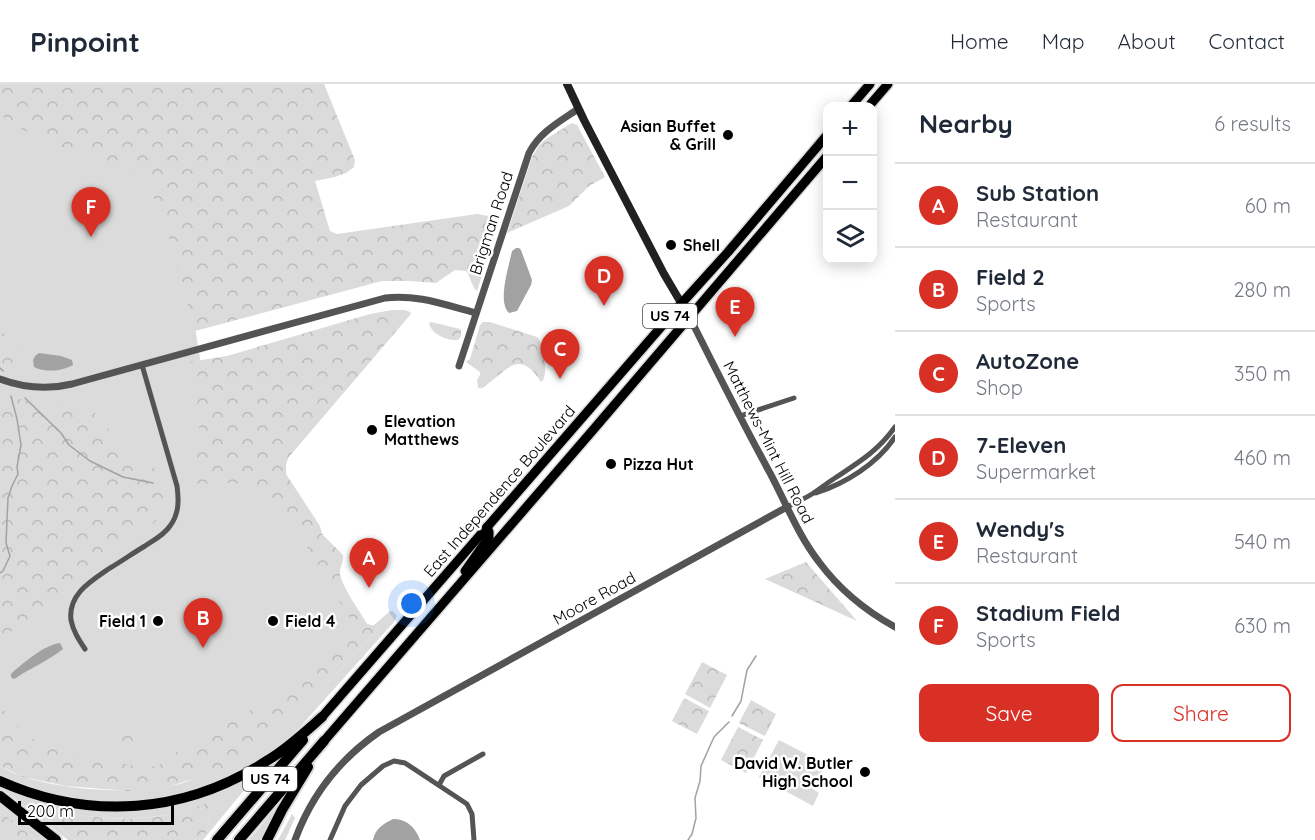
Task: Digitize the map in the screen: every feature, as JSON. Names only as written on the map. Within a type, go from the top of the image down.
[{"type":"highway","points":[[854,102],[870,84]]},
{"type":"highway","points":[[872,102],[888,84]]},
{"type":"highway","name":"East Independence Boulevard","points":[[217,840],[823,140]]},
{"type":"highway","name":"East Independence Boulevard","points":[[239,840],[827,156]]},
{"type":"highway","points":[[449,596],[487,540],[489,534],[487,527]]},
{"type":"highway","points":[[0,781],[34,795],[86,806],[121,807],[173,801],[222,786],[254,770],[284,750],[322,717]]},
{"type":"highway","points":[[267,840],[282,810],[324,741]]},
{"type":"highway","points":[[0,796],[56,840]]},
{"type":"main road","name":"Matthews-Mint Hill Road","points":[[567,84],[690,318]]},
{"type":"street","name":"Brigman Road","points":[[459,366],[529,153],[546,130],[579,110]]},
{"type":"street","points":[[0,379],[27,387],[57,387],[82,382],[385,298],[401,296],[418,298],[476,313]]},
{"type":"street","name":"Matthews-Mint Hill Road","points":[[690,318],[787,507],[818,561],[835,581],[872,614],[895,627]]},
{"type":"street","points":[[85,649],[71,621],[72,606],[79,593],[94,579],[162,535],[172,523],[177,509],[177,486],[142,365]]},
{"type":"street","points":[[740,416],[794,398]]},
{"type":"street","points":[[787,507],[812,494],[858,464],[886,439],[895,426]]},
{"type":"street","points":[[812,494],[827,489],[860,471],[877,459],[895,437]]},
{"type":"street","name":"Moore Road","points":[[296,840],[312,803],[328,780],[343,762],[370,739],[413,713],[787,507]]},
{"type":"street","points":[[439,785],[444,776],[483,754]]},
{"type":"street","points":[[330,840],[345,806],[361,785],[383,766],[394,761],[405,762],[467,804],[472,814],[474,840]]},
{"type":"green space","points":[[0,84],[324,84],[355,160],[354,167],[346,173],[315,181],[330,231],[337,234],[477,214],[494,217],[497,221],[497,228],[477,291],[466,271],[455,270],[436,283],[382,281],[195,331],[163,216],[145,180],[126,167],[62,149],[23,130],[0,115]]},
{"type":"green space","points":[[0,103],[170,171],[218,471],[278,469],[367,632],[301,703],[146,781],[0,755]]},
{"type":"green space","points":[[572,123],[577,125],[605,177],[589,186],[569,206],[507,233],[532,157],[539,145]]},
{"type":"green space","points":[[405,310],[411,314],[288,458],[286,465],[286,474],[320,526],[322,534],[343,555],[340,575],[348,593],[367,624],[379,627],[379,629],[300,712],[294,714],[292,720],[260,748],[230,765],[193,779],[161,789],[129,791],[66,786],[23,777],[0,766],[0,706],[18,727],[34,740],[58,751],[139,767],[150,767],[159,765],[199,736],[273,699],[350,633],[350,619],[346,611],[300,535],[268,494],[259,488],[244,484],[196,483],[194,476],[200,433],[189,362],[227,356],[370,314]]},
{"type":"green space","points":[[431,322],[460,329],[461,336],[458,340],[454,340],[440,336],[430,327]]},
{"type":"green space","points":[[483,322],[490,322],[537,337],[542,345],[545,364],[541,382],[533,371],[519,364],[505,370],[482,388],[478,388],[477,380],[480,372],[466,362],[470,359],[480,325]]},
{"type":"green space","points":[[0,330],[18,349],[19,354],[15,366],[0,366]]},
{"type":"green space","points":[[0,391],[35,403],[71,403],[89,409],[102,420],[130,459],[159,472],[166,484],[167,499],[164,511],[155,522],[90,572],[66,597],[0,639],[0,451],[4,432],[0,425]]},
{"type":"green space","points":[[806,562],[857,621],[765,579]]},
{"type":"green space","points":[[390,611],[397,616],[394,622],[285,741],[238,772],[194,791],[137,802],[85,801],[42,792],[0,776],[0,766],[18,775],[41,781],[67,786],[124,790],[151,789],[193,779],[300,712],[379,629],[373,626]]},
{"type":"green space","points":[[702,662],[727,675],[710,708],[685,694]]},
{"type":"green space","points":[[684,698],[709,711],[697,734],[672,721]]},
{"type":"green space","points":[[751,700],[776,714],[765,736],[739,723]]},
{"type":"green space","points":[[738,727],[763,740],[746,773],[721,760]]},
{"type":"green space","points":[[121,732],[128,732],[139,749],[100,746],[100,743],[111,740]]},
{"type":"green space","points":[[779,740],[808,755],[810,767],[819,768],[823,773],[823,781],[811,788],[819,793],[813,806],[759,777]]},
{"type":"green space","points":[[260,771],[203,840],[199,840],[206,834],[210,816],[226,800],[215,801],[170,815],[128,818],[82,816],[36,808],[45,819],[53,822],[75,840],[68,840],[0,787],[39,800],[143,810],[194,799]]},
{"type":"green space","points":[[215,799],[227,800],[210,816],[206,834],[199,840],[75,840],[53,822],[45,819],[35,807],[102,818],[150,817],[195,808]]},
{"type":"green space","points":[[0,802],[48,840],[36,840],[0,811]]},
{"type":"green space","points":[[279,804],[262,840],[249,840]]},
{"type":"green space","points":[[0,811],[36,840],[0,840]]},
{"type":"green space","points":[[292,814],[295,818],[285,840],[278,840]]},
{"type":"shaded area","points":[[516,248],[521,250],[532,280],[517,311],[509,313],[504,301],[504,293],[512,251]]},
{"type":"shaded area","points":[[39,353],[61,356],[72,360],[73,365],[54,371],[39,369],[34,367],[33,360]]},
{"type":"shaded area","points":[[60,643],[63,649],[16,678],[11,677],[11,674],[34,655],[47,647]]},
{"type":"shaded area","points":[[393,819],[402,820],[410,825],[420,840],[373,840],[380,827]]},
{"type":"waterway","points":[[0,368],[3,371]]},
{"type":"waterway","points":[[0,573],[10,556],[6,543],[8,498],[18,474],[21,445],[11,396]]},
{"type":"waterway","points":[[25,398],[61,433],[69,445],[90,461],[123,477],[153,483]]},
{"type":"waterway","points":[[732,716],[741,701],[747,670],[756,656]]},
{"type":"waterway","points":[[688,840],[696,818],[695,798],[701,766],[714,737],[729,722]]},
{"type":"place","name":"Asian Buffet & Grill","points":[[728,135]]},
{"type":"place","name":"Stadium Field","points":[[91,237]]},
{"type":"place","name":"Shell","points":[[671,245]]},
{"type":"place","name":"7-Eleven","points":[[604,306]]},
{"type":"place","name":"Wendy's","points":[[735,337]]},
{"type":"place","name":"AutoZone","points":[[560,379]]},
{"type":"place","name":"Elevation Matthews","points":[[372,430]]},
{"type":"place","name":"Pizza Hut","points":[[611,464]]},
{"type":"place","name":"Sub Station","points":[[369,588]]},
{"type":"place","name":"Field 1","points":[[158,621]]},
{"type":"place","name":"Field 4","points":[[273,621]]},
{"type":"place","name":"Field 2","points":[[203,648]]},
{"type":"place","name":"David W. Butler High School","points":[[865,772]]}]
